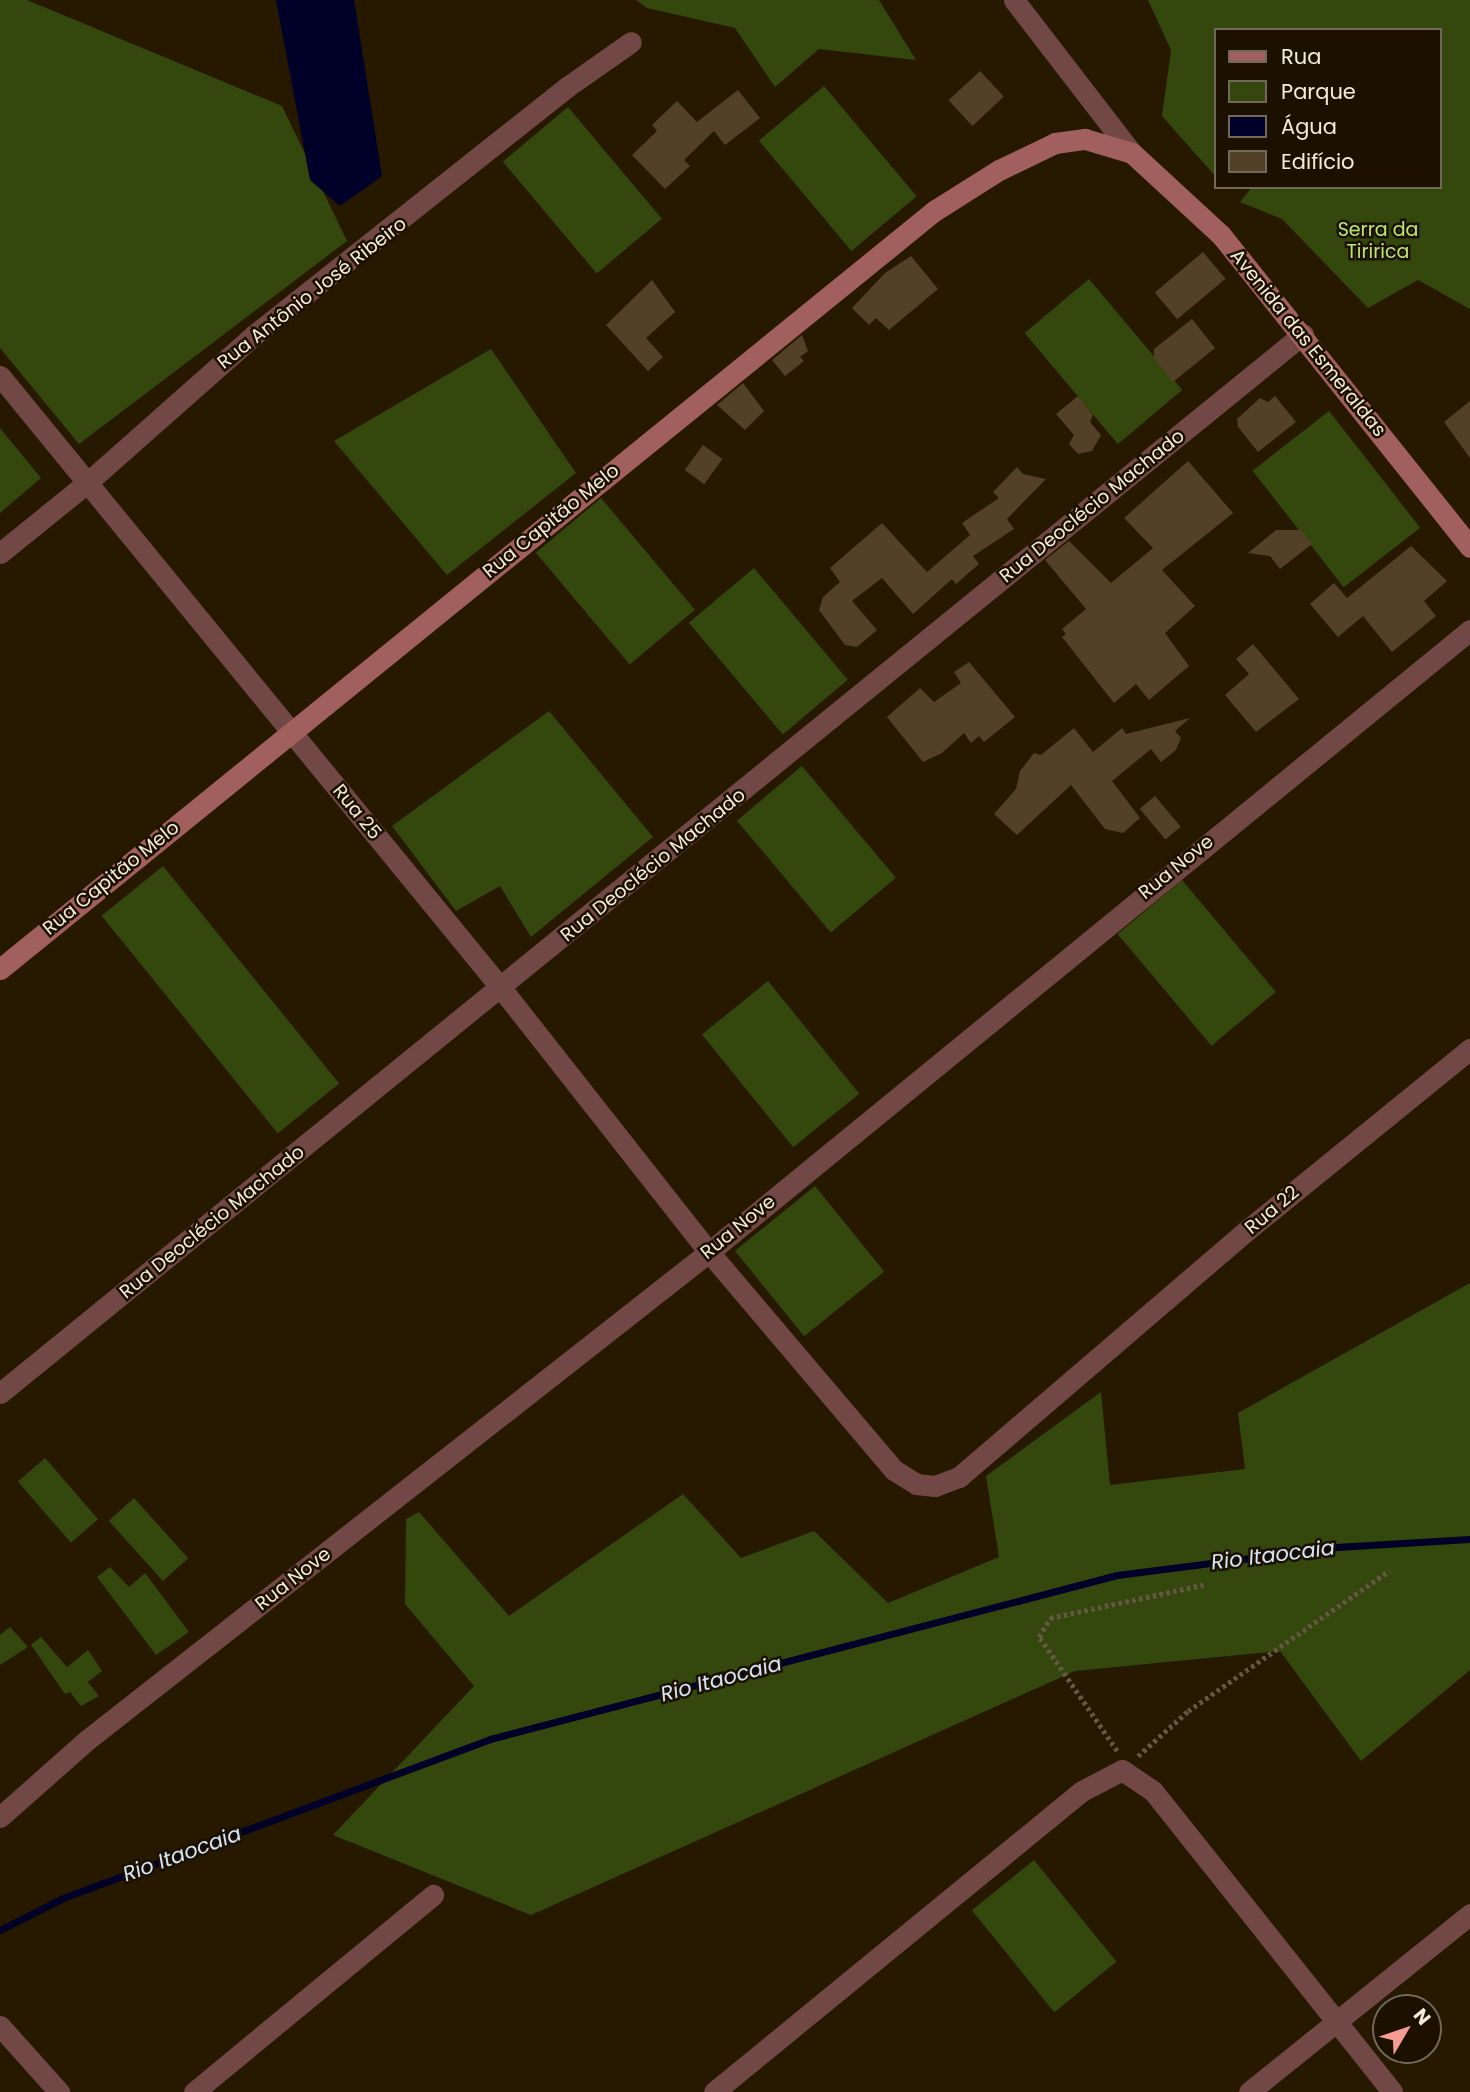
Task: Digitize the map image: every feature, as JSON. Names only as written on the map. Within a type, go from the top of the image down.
[{"type":"main road","name":"Rua Capitão Melo","points":[[0,969],[934,211],[999,170],[1055,143],[1084,139],[1132,153]]},
{"type":"main road","name":"Avenida das Esmeraldas","points":[[1132,153],[1222,235],[1470,547]]},
{"type":"street","points":[[1014,0],[1132,153]]},
{"type":"street","name":"Rua Antônio José Ribeiro","points":[[0,552],[88,482],[254,335],[567,87],[631,42]]},
{"type":"street","name":"Rua Deoclécio Machado","points":[[0,1393],[1303,334]]},
{"type":"street","name":"Rua 25","points":[[0,376],[501,988],[709,1252]]},
{"type":"street","name":"Rua Nove","points":[[0,1817],[88,1740],[709,1252],[1470,630]]},
{"type":"street","name":"Rua 22","points":[[709,1252],[894,1470],[916,1484],[935,1486],[959,1477],[1246,1231],[1470,1049]]},
{"type":"street","points":[[715,2092],[1082,1791],[1124,1768],[1153,1791],[1392,2092]]},
{"type":"street","points":[[194,2092],[433,1895]]},
{"type":"street","points":[[1249,2092],[1470,1914]]},
{"type":"street","points":[[0,2026],[59,2092]]},
{"type":"path","points":[[1203,1585],[1050,1618],[1039,1637],[1124,1768],[1188,1712],[1390,1570]]},
{"type":"green space","points":[[0,0],[27,0],[282,106],[347,241],[79,444],[0,348]]},
{"type":"green space","points":[[636,0],[879,0],[916,60],[819,49],[775,87],[735,28],[647,8]]},
{"type":"green space","name":"Serra da Tiririca","points":[[1148,0],[1470,0],[1470,309],[1418,280],[1368,308],[1282,219],[1240,202],[1250,189],[1442,189],[1442,28],[1214,28],[1214,175],[1162,116],[1171,50]]},
{"type":"green space","points":[[824,86],[917,196],[851,251],[759,141]]},
{"type":"green space","points":[[568,107],[662,219],[597,273],[503,162]]},
{"type":"green space","points":[[1089,279],[1182,390],[1118,444],[1025,333]]},
{"type":"green space","points":[[491,349],[576,473],[447,575],[334,441]]},
{"type":"green space","points":[[1329,411],[1420,528],[1344,587],[1253,471]]},
{"type":"green space","points":[[0,428],[41,478],[0,513]]},
{"type":"green space","points":[[601,498],[695,610],[630,664],[536,553]]},
{"type":"green space","points":[[754,568],[848,680],[783,734],[689,623]]},
{"type":"green space","points":[[549,711],[653,837],[531,937],[500,886],[456,911],[392,826]]},
{"type":"green space","points":[[802,766],[896,878],[831,932],[737,821]]},
{"type":"green space","points":[[163,866],[339,1084],[278,1133],[102,916]]},
{"type":"green space","points":[[1182,880],[1276,992],[1211,1046],[1118,934]]},
{"type":"green space","points":[[768,981],[859,1094],[793,1147],[702,1034]]},
{"type":"green space","points":[[815,1186],[884,1271],[804,1336],[735,1251]]},
{"type":"green space","points":[[1470,1283],[1470,1670],[1361,1761],[1280,1651],[1075,1671],[531,1915],[333,1835],[474,1686],[405,1604],[406,1519],[419,1512],[509,1616],[683,1494],[741,1558],[814,1531],[888,1603],[999,1557],[986,1476],[1101,1392],[1110,1485],[1245,1469],[1238,1413]]},
{"type":"green space","points":[[45,1458],[98,1519],[71,1543],[18,1482]]},
{"type":"green space","points":[[134,1498],[188,1558],[163,1581],[109,1521]]},
{"type":"green space","points":[[110,1567],[129,1587],[145,1573],[189,1632],[156,1655],[97,1577]]},
{"type":"green space","points":[[10,1627],[28,1647],[0,1665],[0,1635]]},
{"type":"green space","points":[[41,1637],[67,1667],[88,1650],[102,1671],[88,1682],[99,1696],[81,1706],[70,1692],[65,1694],[31,1645]]},
{"type":"green space","points":[[1034,1860],[1116,1962],[1054,2012],[972,1910]]},
{"type":"water","points":[[276,0],[354,0],[382,176],[340,206],[310,180]]},
{"type":"building","points":[[980,71],[1004,97],[972,126],[949,100]]},
{"type":"building","points":[[738,90],[760,118],[725,145],[714,131],[684,160],[690,166],[665,189],[632,155],[657,131],[652,125],[677,101],[697,122]]},
{"type":"building","points":[[1203,252],[1225,279],[1177,319],[1155,292]]},
{"type":"building","points":[[911,256],[938,289],[889,330],[876,318],[869,325],[852,308],[885,273]]},
{"type":"building","points":[[652,280],[675,312],[646,338],[663,357],[648,371],[606,325]]},
{"type":"building","points":[[1192,319],[1215,348],[1173,382],[1154,359],[1154,349]]},
{"type":"building","points":[[802,335],[808,351],[800,357],[804,361],[785,376],[772,360]]},
{"type":"building","points":[[743,383],[764,411],[745,430],[717,405]]},
{"type":"building","points":[[1078,396],[1093,415],[1090,422],[1101,435],[1092,451],[1078,454],[1069,444],[1074,435],[1056,414]]},
{"type":"building","points":[[1275,396],[1296,422],[1258,452],[1238,427],[1237,419],[1260,398],[1268,402]]},
{"type":"building","points":[[1470,401],[1470,458],[1444,422]]},
{"type":"building","points":[[703,445],[722,459],[704,484],[685,470]]},
{"type":"building","points":[[1188,461],[1233,513],[1162,570],[1195,606],[1165,633],[1189,666],[1149,700],[1136,684],[1114,703],[1062,637],[1066,634],[1062,629],[1086,609],[1045,560],[1069,541],[1111,583],[1153,548],[1124,518]]},
{"type":"building","points":[[1017,467],[1023,474],[1046,479],[1007,519],[1014,529],[973,556],[979,564],[956,584],[952,579],[913,614],[882,578],[852,601],[877,630],[857,647],[845,645],[819,610],[823,597],[840,582],[830,568],[882,523],[927,572],[970,535],[962,523],[999,498],[993,492]]},
{"type":"building","points":[[1276,530],[1301,530],[1312,544],[1280,569],[1270,556],[1248,553]]},
{"type":"building","points":[[1411,546],[1447,581],[1424,601],[1436,616],[1392,652],[1363,616],[1338,637],[1310,604],[1334,583],[1347,598]]},
{"type":"building","points":[[1253,644],[1299,699],[1256,732],[1225,695],[1249,674],[1236,659]]},
{"type":"building","points":[[969,662],[1015,717],[984,742],[979,736],[971,743],[964,733],[942,753],[923,762],[887,717],[920,688],[934,702],[961,683],[954,672]]},
{"type":"building","points":[[1190,718],[1175,731],[1181,738],[1176,750],[1161,762],[1151,749],[1112,781],[1140,818],[1123,833],[1105,829],[1071,785],[1017,835],[994,814],[1016,789],[1020,771],[1034,753],[1041,755],[1074,728],[1093,752],[1122,728],[1126,734]]},
{"type":"building","points":[[1155,796],[1181,827],[1165,839],[1140,809]]},
{"type":"waterway","name":"Rio Itaocaia","points":[[0,1930],[63,1898],[490,1739],[1117,1575],[1336,1547],[1470,1539]]}]
